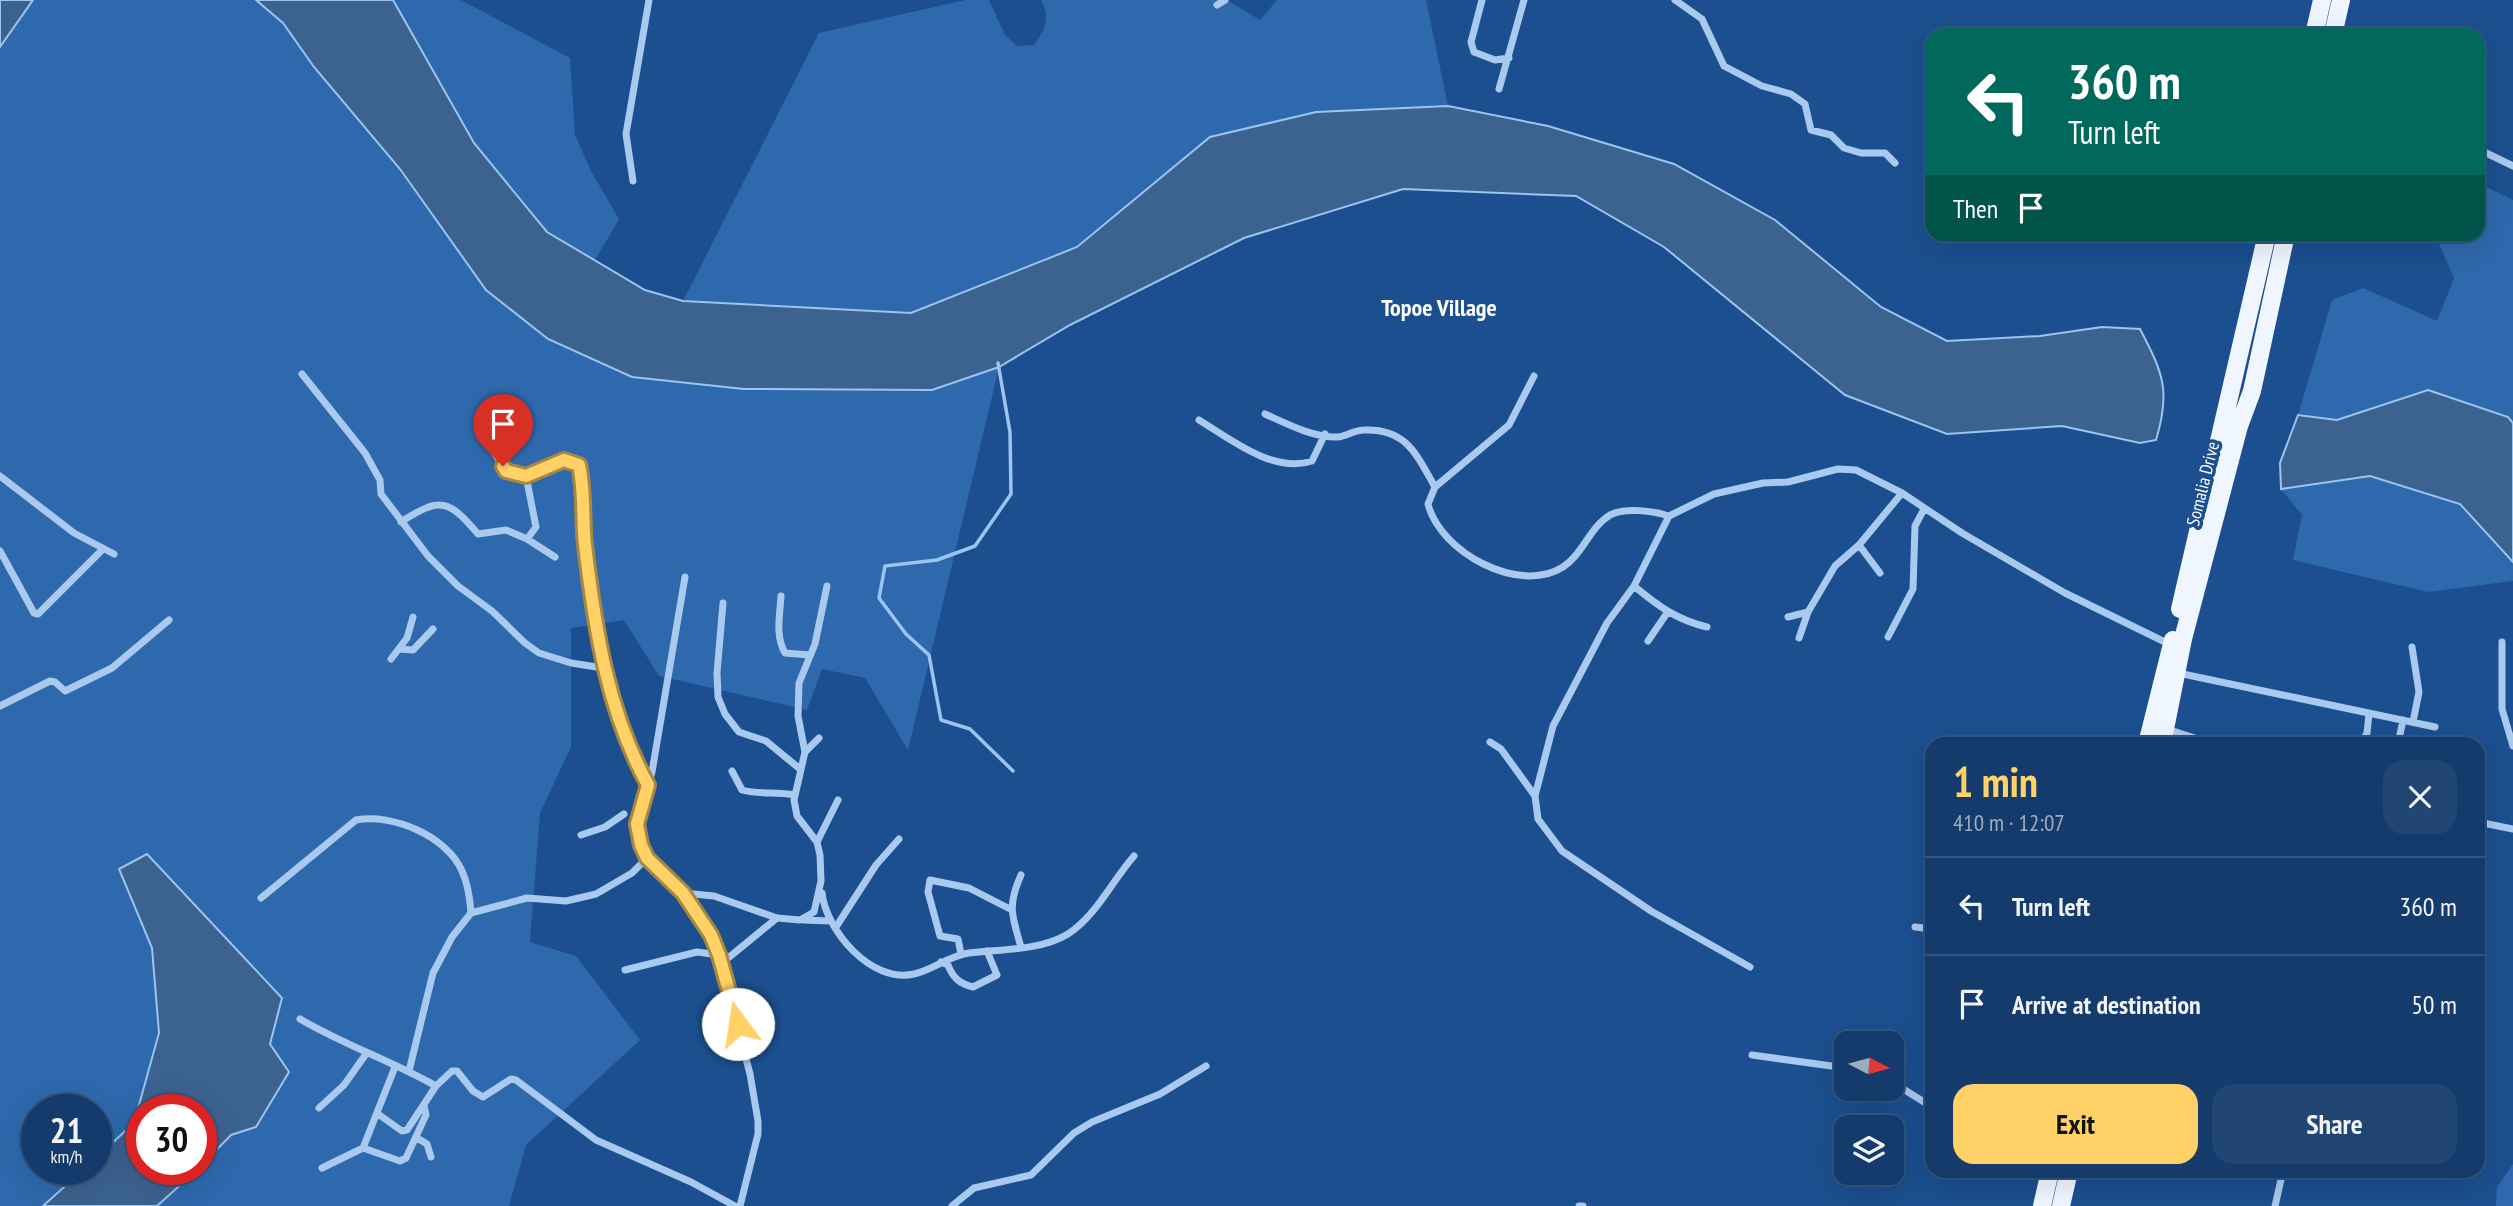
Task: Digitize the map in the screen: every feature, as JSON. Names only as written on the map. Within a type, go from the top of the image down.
[{"type":"main road","points":[[2316,28],[2322,0]]},
{"type":"main road","points":[[2335,28],[2341,0]]},
{"type":"main road","name":"Somalia Drive","points":[[2149,737],[2265,242]]},
{"type":"main road","name":"Somalia Drive","points":[[2164,736],[2183,639],[2239,426],[2252,391],[2284,242]]},
{"type":"main road","points":[[2042,1206],[2048,1178]]},
{"type":"main road","points":[[2061,1206],[2067,1178]]},
{"type":"street","points":[[633,181],[625,134],[649,0]]},
{"type":"street","points":[[1217,5],[1225,0]]},
{"type":"street","points":[[1482,0],[1471,42],[1474,52],[1495,60],[1509,58]]},
{"type":"street","points":[[1499,89],[1524,0]]},
{"type":"street","points":[[1675,0],[1702,19],[1724,66],[1805,104],[1811,130],[1831,135],[1844,148],[1861,153],[1885,153],[1895,163]]},
{"type":"street","points":[[2485,152],[2513,166]]},
{"type":"street","points":[[302,374],[365,453],[380,480],[381,494],[401,522],[458,586],[492,611],[539,653],[571,663],[603,667]]},
{"type":"street","points":[[1534,376],[1508,425],[1435,487],[1428,504],[1437,527],[1448,540],[1463,554],[1512,573],[1550,573],[1564,567],[1576,557],[1602,522],[1617,513],[1653,512],[1669,516]]},
{"type":"street","points":[[1265,414],[1296,428],[1325,435],[1339,437],[1368,429],[1393,434],[1410,444],[1435,487]]},
{"type":"street","points":[[1199,420],[1271,460],[1298,466],[1312,461],[1325,435]]},
{"type":"street","points":[[481,422],[491,448],[506,471],[526,476],[564,460],[579,465],[588,568],[603,667],[628,748],[648,785]]},
{"type":"street","points":[[1751,967],[1651,911],[1562,851],[1538,819],[1535,796],[1553,726],[1607,622],[1634,586],[1669,516],[1714,494],[1763,483],[1788,482],[1838,469],[1863,473],[2065,593],[2171,645]]},
{"type":"street","points":[[0,476],[74,533],[114,554]]},
{"type":"street","points":[[526,476],[536,527],[527,539]]},
{"type":"street","points":[[1799,638],[1808,612],[1835,566],[1859,545],[1902,494]]},
{"type":"street","points":[[401,522],[422,508],[441,505],[456,508],[478,534],[506,530],[527,539],[555,557]]},
{"type":"street","points":[[1888,637],[1913,589],[1914,526],[1924,509]]},
{"type":"street","points":[[1859,545],[1881,573]]},
{"type":"street","points":[[0,551],[34,613],[38,614],[103,550]]},
{"type":"street","points":[[378,1114],[402,1131],[407,1130],[436,1086],[452,1071],[457,1072],[473,1091],[483,1097],[511,1079],[516,1080],[596,1140],[738,1206],[758,1134],[758,1121],[750,1074],[721,959],[711,935],[683,893],[647,858],[637,824],[648,785],[685,577]]},
{"type":"street","points":[[827,586],[810,655],[799,683],[798,708],[805,752],[795,795],[797,816],[817,842],[821,881],[833,924],[861,958],[888,973],[915,974],[961,954],[1057,940],[1071,932],[1095,908],[1134,856]]},
{"type":"street","points":[[1634,586],[1667,613],[1707,627]]},
{"type":"street","points":[[781,596],[778,639],[782,649],[785,653],[810,655]]},
{"type":"street","points":[[723,603],[717,673],[718,697],[724,714],[739,732],[766,741],[800,769]]},
{"type":"street","points":[[1788,617],[1808,612]]},
{"type":"street","points":[[1648,641],[1667,613]]},
{"type":"street","points":[[391,659],[410,631],[413,617]]},
{"type":"street","points":[[0,706],[50,681],[65,691],[112,668],[169,620]]},
{"type":"street","points":[[399,649],[413,650],[432,629]]},
{"type":"street","points":[[2502,642],[2502,709],[2513,746]]},
{"type":"street","points":[[2412,648],[2419,692],[2413,722]]},
{"type":"street","points":[[2178,673],[2435,727]]},
{"type":"street","points":[[2365,737],[2369,715]]},
{"type":"street","points":[[2400,737],[2403,720]]},
{"type":"street","points":[[805,752],[819,738]]},
{"type":"street","points":[[1490,742],[1502,749],[1535,796]]},
{"type":"street","points":[[732,771],[742,790],[761,795],[774,791],[795,795]]},
{"type":"street","points":[[817,842],[838,800]]},
{"type":"street","points":[[581,835],[605,827],[624,814]]},
{"type":"street","points":[[261,898],[356,820],[367,818],[407,825],[430,835],[461,868],[470,896],[471,913],[452,937],[433,973],[409,1071]]},
{"type":"street","points":[[2485,823],[2513,829]]},
{"type":"street","points":[[833,924],[876,865],[899,839]]},
{"type":"street","points":[[471,913],[488,911],[527,898],[566,901],[596,894],[632,873],[647,858]]},
{"type":"street","points":[[1021,875],[1011,897],[1010,909],[1021,947]]},
{"type":"street","points":[[961,954],[958,939],[940,936],[928,891],[930,880],[969,888],[1010,909]]},
{"type":"street","points":[[800,920],[814,912],[821,881]]},
{"type":"street","points":[[683,893],[714,896],[777,918],[833,924]]},
{"type":"street","points":[[721,959],[777,918]]},
{"type":"street","points":[[1914,927],[1925,928]]},
{"type":"street","points":[[941,962],[948,965],[951,974],[963,985],[973,987],[996,975],[987,951]]},
{"type":"street","points":[[625,970],[697,952],[721,959]]},
{"type":"street","points":[[300,1019],[394,1068],[409,1071],[436,1086]]},
{"type":"street","points":[[319,1108],[344,1084],[366,1054]]},
{"type":"street","points":[[1752,1055],[1834,1066]]},
{"type":"street","points":[[953,1206],[974,1188],[1031,1175],[1074,1133],[1092,1122],[1160,1094],[1206,1066]]},
{"type":"street","points":[[322,1168],[363,1148],[394,1068]]},
{"type":"street","points":[[1904,1090],[1925,1103]]},
{"type":"street","points":[[363,1148],[400,1161],[406,1158],[426,1115],[424,1104]]},
{"type":"street","points":[[417,1138],[427,1144],[431,1157]]},
{"type":"street","points":[[2275,1206],[2281,1178]]},
{"type":"shaded area","points":[[0,0],[33,0],[0,47]]},
{"type":"shaded area","points":[[33,0],[256,0],[283,23],[314,67],[400,169],[486,290],[548,339],[632,377],[744,389],[932,390],[999,367],[908,750],[865,678],[822,669],[807,710],[659,676],[624,620],[571,628],[571,747],[540,813],[530,942],[576,956],[640,1040],[526,1145],[509,1206],[0,1206],[0,47]]},
{"type":"shaded area","points":[[256,0],[393,0],[474,143],[547,232],[645,290],[683,301],[911,313],[1077,247],[1210,137],[1316,112],[1448,106],[1548,126],[1674,164],[1775,220],[1881,307],[1947,341],[2040,336],[2102,327],[2140,329],[2162,383],[2164,395],[2161,423],[2156,440],[2140,443],[2062,426],[1947,434],[1845,395],[1664,247],[1576,196],[1403,189],[1244,238],[1070,325],[999,367],[932,390],[744,389],[632,377],[548,339],[486,290],[400,169],[314,67],[283,23]]},
{"type":"shaded area","points":[[393,0],[461,0],[570,58],[575,135],[591,171],[619,219],[594,262],[547,232],[474,143]]},
{"type":"shaded area","points":[[965,0],[989,0],[1005,35],[1017,46],[1034,45],[1041,34],[1046,13],[1041,0],[1227,0],[1260,20],[1277,0],[1426,0],[1448,106],[1316,112],[1210,137],[1077,247],[911,313],[683,301],[819,33]]},
{"type":"shaded area","points":[[2485,186],[2513,200],[2513,423],[2508,417],[2428,390],[2337,420],[2298,415],[2332,300],[2363,288],[2437,321],[2454,278],[2438,242],[2485,242]]},
{"type":"shaded area","points":[[2428,390],[2508,417],[2513,423],[2513,562],[2460,504],[2370,476],[2281,489],[2280,463],[2298,415],[2337,420]]},
{"type":"shaded area","points":[[2370,476],[2460,504],[2513,562],[2513,581],[2428,592],[2293,560],[2302,515],[2281,489]]},
{"type":"shaded area","points":[[147,854],[282,998],[270,1044],[289,1072],[256,1127],[231,1135],[217,1149],[217,1094],[142,1094],[159,1033],[152,948],[119,869]]},
{"type":"shaded area","points":[[126,1130],[126,1185],[180,1185],[157,1206],[43,1206],[66,1185],[112,1185],[112,1143]]},
{"type":"shaded area","points":[[2513,1164],[2513,1206],[2496,1206],[2497,1187]]},
{"type":"waterway","points":[[998,363],[1010,432],[1011,494],[975,546],[937,560],[885,566],[879,598],[906,634],[929,655],[941,720],[970,729],[1013,771]]},
{"type":"district","name":"Topoe Village","points":[[1439,308]]},
{"type":"route","points":[[503,466],[506,471],[526,476],[564,460],[579,465],[589,580],[603,667],[628,748],[648,785],[637,824],[641,845],[647,858],[683,893],[711,935],[738,1024]]}]
